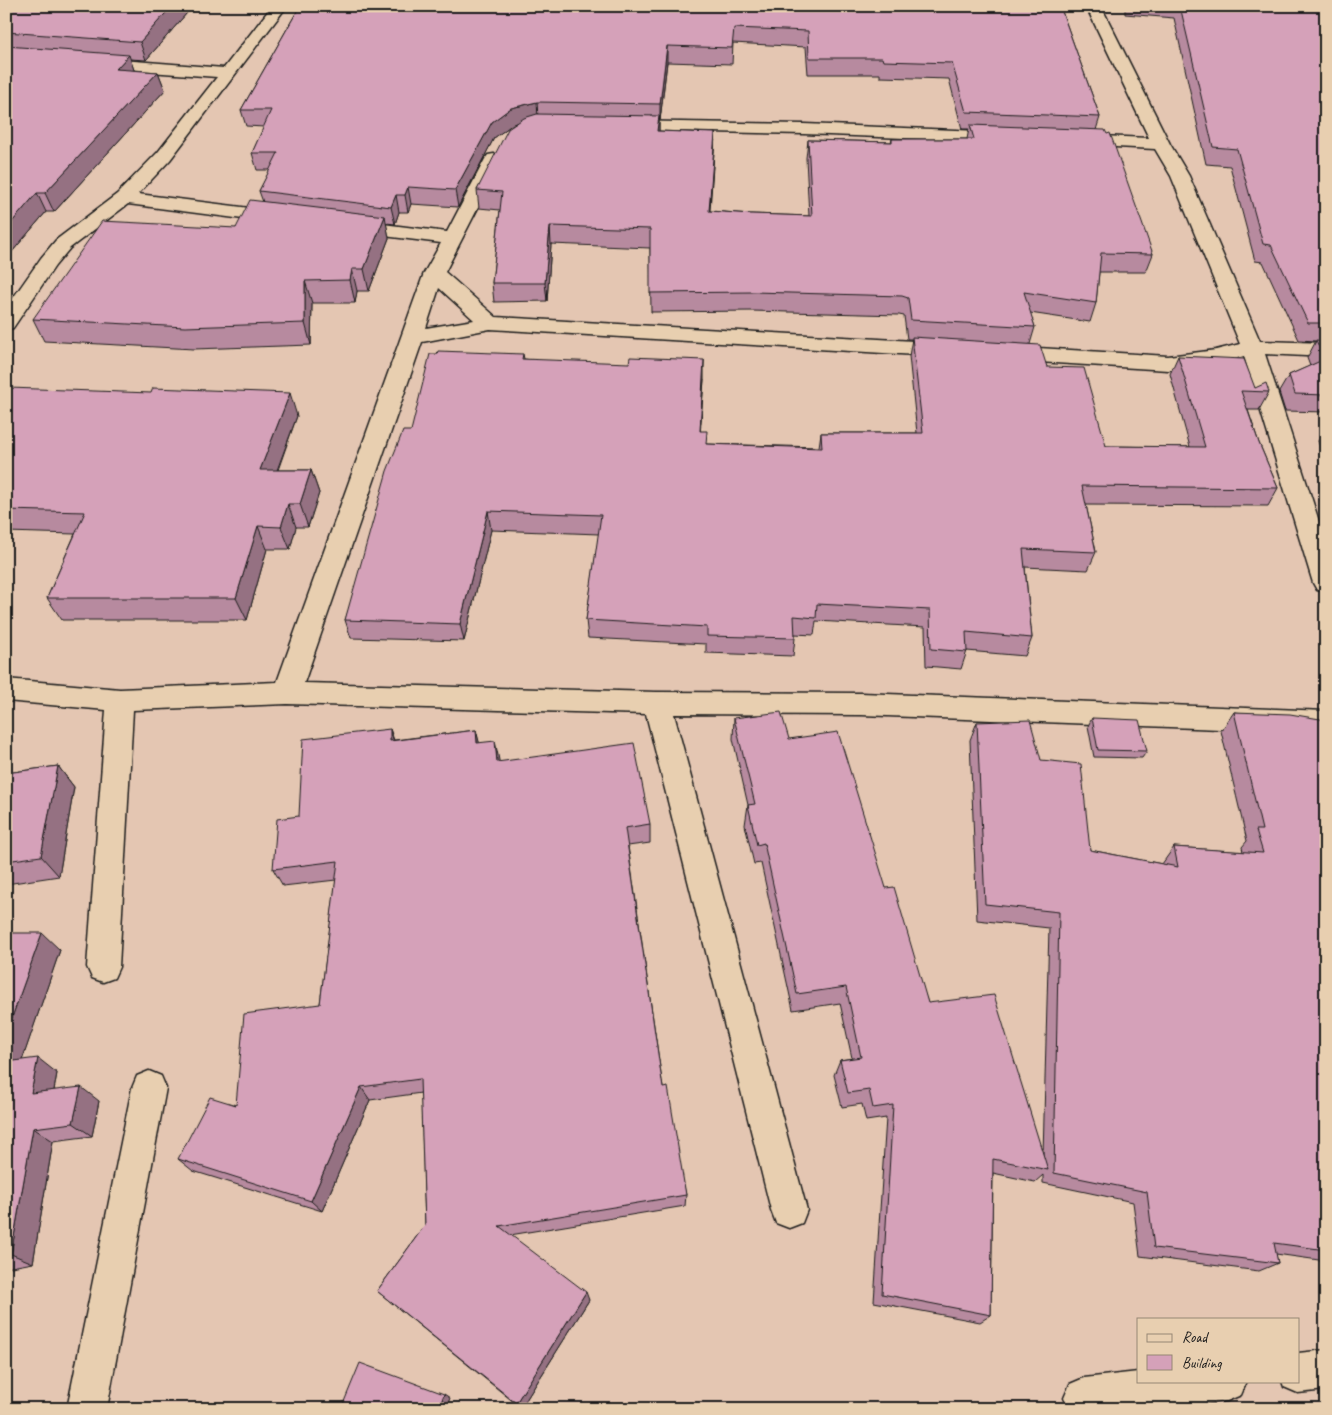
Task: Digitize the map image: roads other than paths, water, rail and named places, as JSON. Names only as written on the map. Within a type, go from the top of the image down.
[{"type":"street","points":[[6,324],[48,262],[64,244],[124,198],[164,156],[280,6]]},
{"type":"street","points":[[1093,6],[1161,144],[1180,176],[1252,348],[1326,583]]},
{"type":"street","points":[[83,62],[227,73]]},
{"type":"street","points":[[600,125],[804,129],[1022,138]]},
{"type":"street","points":[[1062,140],[1161,144]]},
{"type":"street","points":[[287,693],[434,273],[502,143]]},
{"type":"street","points":[[124,198],[298,220]]},
{"type":"street","points":[[337,225],[453,239]]},
{"type":"street","points":[[434,273],[490,323]]},
{"type":"street","points":[[413,336],[490,323],[1168,363],[1217,357],[1252,348],[1326,350]]},
{"type":"street","points":[[6,690],[120,700],[287,693],[657,703],[861,704],[1326,722]]},
{"type":"street","points":[[103,967],[120,700]]},
{"type":"street","points":[[657,703],[789,1210]]},
{"type":"street","points":[[87,1409],[149,1088]]},
{"type":"street","points":[[1300,1373],[1326,1370]]},
{"type":"street","points":[[1084,1398],[1219,1382]]}]
